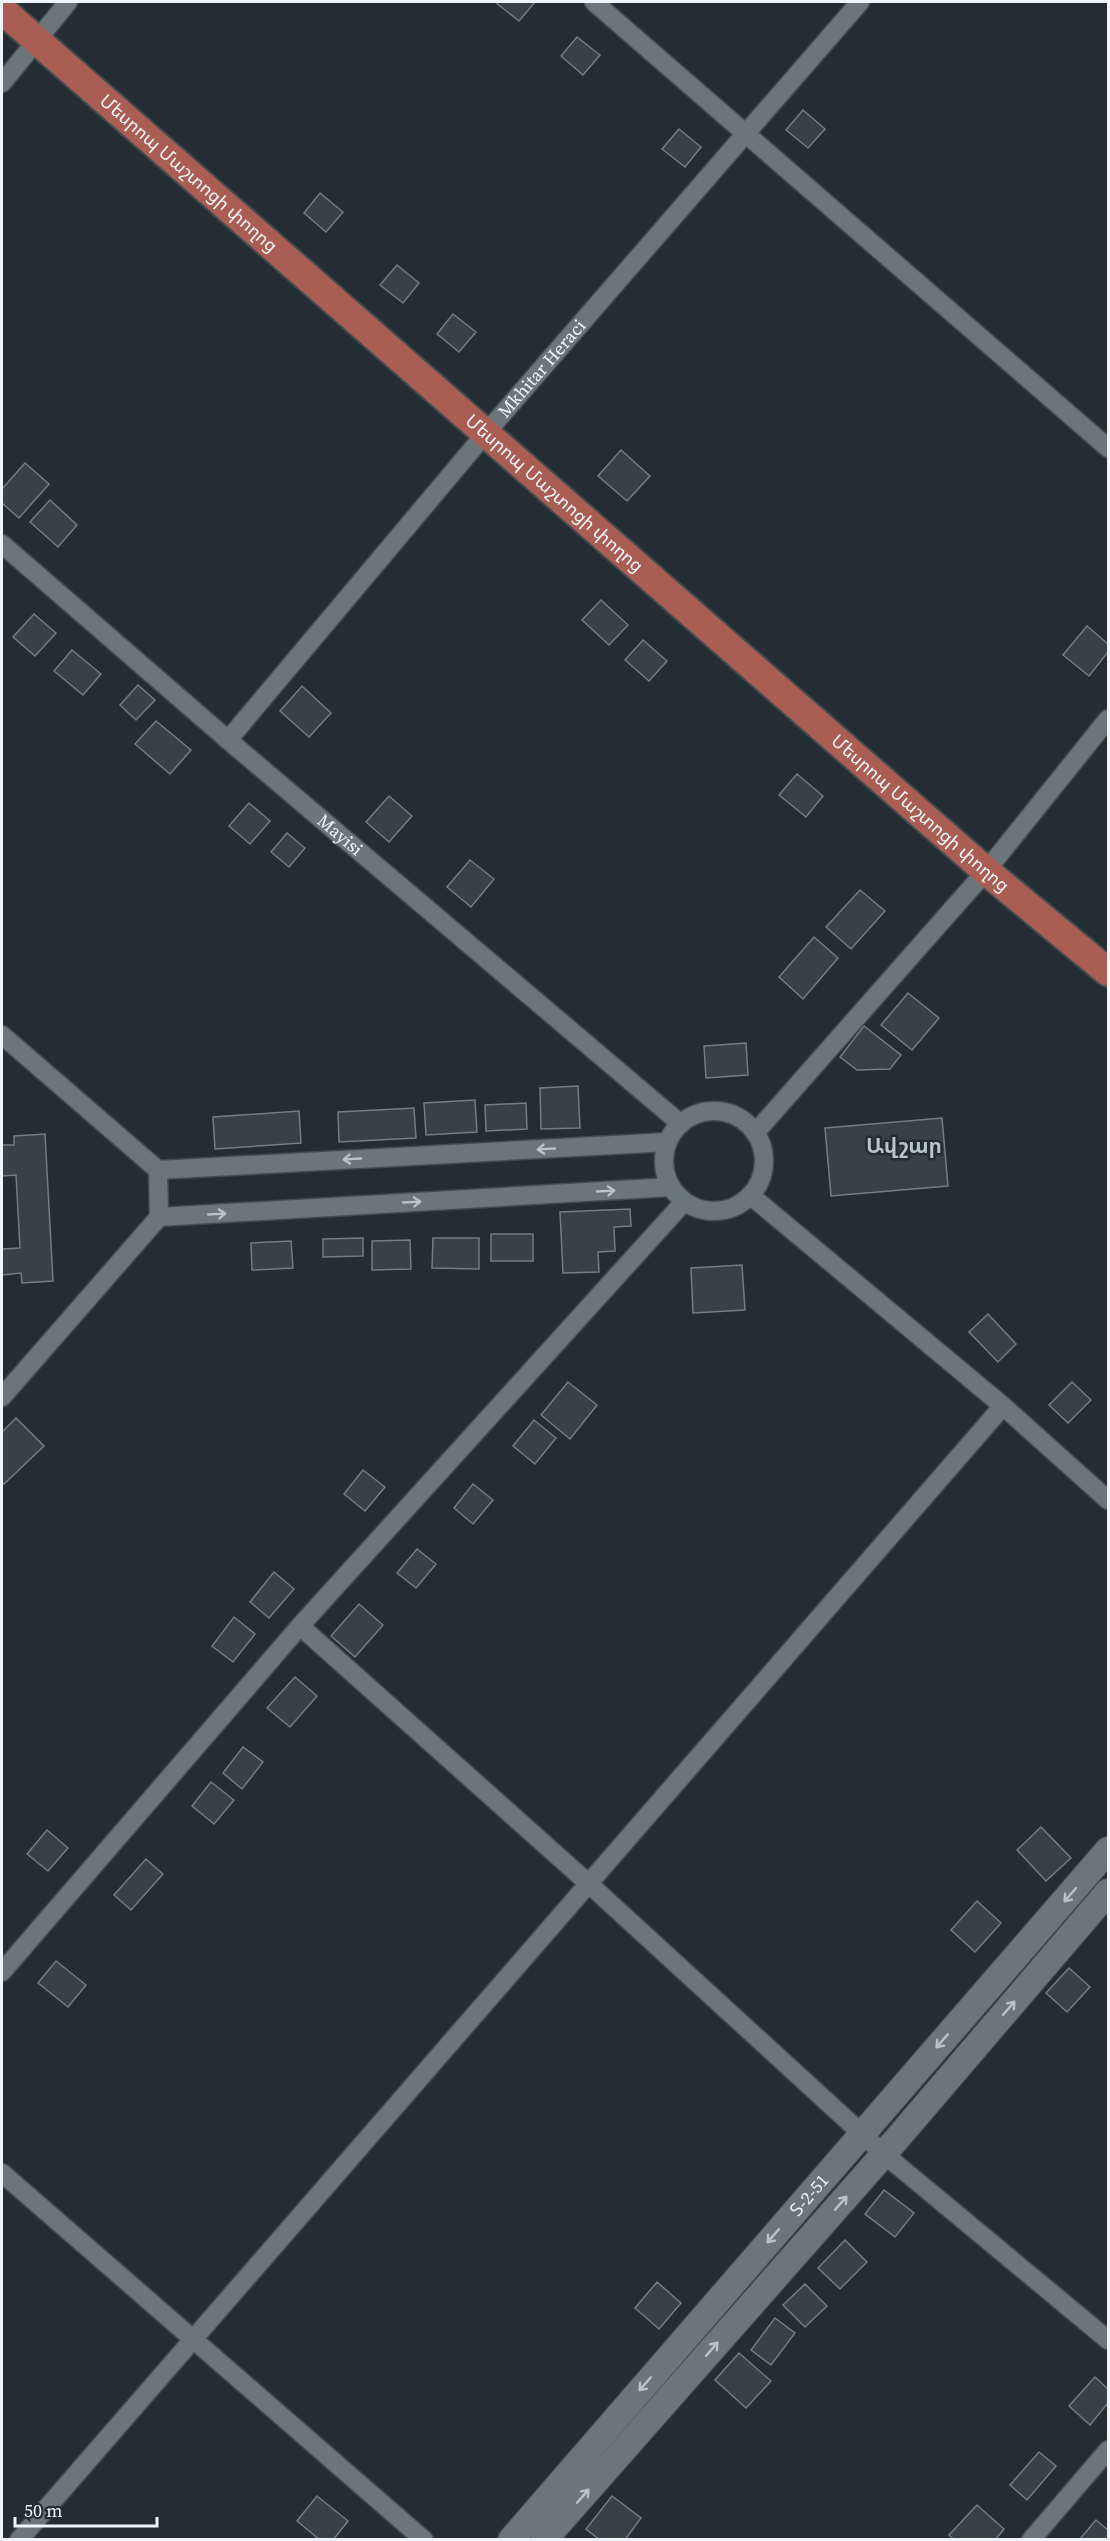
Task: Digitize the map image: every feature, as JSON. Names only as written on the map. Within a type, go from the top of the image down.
[{"type":"main road","name":"Մեսրոպ Մաշտոցի փողոց","points":[[2,10],[986,871],[1108,972]]},
{"type":"street","points":[[2,83],[68,2]]},
{"type":"street","points":[[594,2],[1108,448]]},
{"type":"street","name":"Mkhitar Heraci","points":[[228,740],[485,434],[860,2]]},
{"type":"street","name":"Mayisi","points":[[2,544],[228,740],[681,1124]]},
{"type":"street","points":[[755,1133],[986,871],[1108,719]]},
{"type":"street","points":[[2,1035],[158,1170],[668,1142]]},
{"type":"street","points":[[711,1112],[728,1113],[743,1121],[755,1133],[762,1148],[764,1165],[759,1181],[750,1195],[739,1204],[711,1211],[684,1202],[671,1187],[665,1173],[664,1157],[668,1142],[681,1124],[695,1115],[711,1112]]},
{"type":"street","points":[[2,1397],[159,1218],[158,1170]]},
{"type":"street","points":[[159,1218],[671,1187]]},
{"type":"street","points":[[750,1195],[1003,1406],[1108,1500]]},
{"type":"street","points":[[2,1972],[300,1626],[684,1202]]},
{"type":"street","points":[[19,2540],[1003,1406]]},
{"type":"street","points":[[300,1626],[588,1883],[861,2134],[1108,2340]]},
{"type":"street","name":"Տ-2-51","points":[[511,2540],[1108,1850]]},
{"type":"street","name":"Տ-2-51","points":[[544,2540],[884,2154],[1108,1892]]},
{"type":"street","points":[[2,2173],[192,2341],[424,2540]]},
{"type":"street","points":[[1030,2540],[1108,2450]]},
{"type":"building","points":[[495,2],[535,2],[519,21]]},
{"type":"building","points":[[577,37],[600,55],[583,75],[561,56]]},
{"type":"building","points":[[803,110],[825,129],[808,148],[786,130]]},
{"type":"building","points":[[679,129],[701,147],[685,167],[662,149]]},
{"type":"building","points":[[320,193],[343,212],[326,232],[304,213]]},
{"type":"building","points":[[397,265],[419,283],[403,303],[380,285]]},
{"type":"building","points":[[453,314],[476,332],[459,352],[437,334]]},
{"type":"building","points":[[621,450],[650,476],[627,501],[598,476]]},
{"type":"building","points":[[25,463],[49,484],[19,518],[2,503],[2,489]]},
{"type":"building","points":[[50,500],[77,525],[58,547],[30,522]]},
{"type":"building","points":[[601,600],[628,625],[609,645],[582,620]]},
{"type":"building","points":[[34,614],[56,633],[35,656],[13,637]]},
{"type":"building","points":[[1087,626],[1108,644],[1108,652],[1089,676],[1063,655]]},
{"type":"building","points":[[643,640],[667,661],[649,681],[625,660]]},
{"type":"building","points":[[72,650],[101,674],[83,695],[54,671]]},
{"type":"building","points":[[138,685],[155,700],[136,720],[120,705]]},
{"type":"building","points":[[302,686],[331,713],[309,737],[280,711]]},
{"type":"building","points":[[156,721],[191,750],[170,774],[135,744]]},
{"type":"building","points":[[797,774],[823,796],[806,817],[779,795]]},
{"type":"building","points":[[389,796],[412,816],[389,842],[366,822]]},
{"type":"building","points":[[249,803],[270,821],[250,844],[229,826]]},
{"type":"building","points":[[287,833],[305,848],[289,867],[271,852]]},
{"type":"building","points":[[470,860],[494,879],[471,907],[447,887]]},
{"type":"building","points":[[860,890],[885,911],[851,949],[826,927]]},
{"type":"building","points":[[814,937],[838,958],[803,999],[779,977]]},
{"type":"building","points":[[908,993],[939,1018],[912,1050],[881,1025]]},
{"type":"building","points":[[864,1026],[901,1055],[890,1069],[857,1070],[840,1057]]},
{"type":"building","points":[[746,1043],[748,1075],[706,1078],[704,1046]]},
{"type":"building","points":[[578,1086],[580,1128],[541,1129],[540,1088]]},
{"type":"building","points":[[475,1100],[477,1132],[426,1135],[424,1103]]},
{"type":"building","points":[[526,1103],[527,1129],[486,1131],[485,1105]]},
{"type":"building","points":[[414,1108],[416,1138],[339,1142],[338,1112]]},
{"type":"building","points":[[299,1111],[301,1143],[215,1149],[213,1117]]},
{"type":"building","points":[[942,1118],[948,1186],[831,1196],[825,1128]]},
{"type":"building","points":[[45,1134],[53,1281],[22,1283],[21,1273],[2,1275],[2,1249],[20,1248],[16,1175],[2,1176],[2,1145],[14,1145],[14,1136]]},
{"type":"building","points":[[630,1209],[631,1226],[614,1227],[615,1251],[598,1252],[599,1272],[563,1273],[560,1212]]},
{"type":"building","points":[[491,1234],[533,1234],[533,1261],[491,1261]]},
{"type":"building","points":[[363,1238],[363,1256],[323,1257],[323,1239]]},
{"type":"building","points":[[433,1238],[479,1238],[479,1269],[432,1268]]},
{"type":"building","points":[[410,1240],[411,1269],[372,1270],[372,1241]]},
{"type":"building","points":[[291,1241],[293,1268],[252,1270],[251,1243]]},
{"type":"building","points":[[742,1265],[745,1310],[693,1313],[691,1268]]},
{"type":"building","points":[[988,1314],[1016,1344],[998,1362],[969,1332]]},
{"type":"building","points":[[568,1382],[597,1405],[570,1439],[541,1415]]},
{"type":"building","points":[[1072,1382],[1091,1400],[1068,1423],[1049,1405]]},
{"type":"building","points":[[16,1418],[44,1446],[4,1484],[2,1482],[2,1432]]},
{"type":"building","points":[[534,1420],[556,1438],[535,1464],[513,1446]]},
{"type":"building","points":[[363,1470],[385,1487],[365,1511],[344,1494]]},
{"type":"building","points":[[473,1484],[493,1500],[473,1524],[454,1508]]},
{"type":"building","points":[[417,1549],[436,1564],[416,1588],[397,1573]]},
{"type":"building","points":[[274,1572],[294,1589],[269,1618],[250,1602]]},
{"type":"building","points":[[359,1604],[383,1625],[355,1657],[331,1636]]},
{"type":"building","points":[[234,1617],[255,1634],[233,1662],[212,1646]]},
{"type":"building","points":[[295,1677],[317,1696],[290,1727],[267,1708]]},
{"type":"building","points":[[243,1747],[263,1762],[242,1789],[223,1773]]},
{"type":"building","points":[[211,1782],[234,1800],[214,1824],[192,1806]]},
{"type":"building","points":[[1041,1827],[1071,1858],[1046,1881],[1017,1850]]},
{"type":"building","points":[[47,1830],[68,1848],[48,1871],[27,1854]]},
{"type":"building","points":[[146,1859],[163,1874],[131,1910],[114,1895]]},
{"type":"building","points":[[977,1901],[1001,1923],[975,1952],[951,1930]]},
{"type":"building","points":[[56,1961],[86,1985],[68,2007],[38,1983]]},
{"type":"building","points":[[1069,1968],[1090,1987],[1067,2012],[1046,1993]]},
{"type":"building","points":[[884,2190],[914,2213],[895,2237],[865,2214]]},
{"type":"building","points":[[845,2240],[867,2262],[840,2289],[818,2268]]},
{"type":"building","points":[[657,2282],[681,2303],[659,2329],[635,2308]]},
{"type":"building","points":[[805,2284],[827,2306],[805,2327],[783,2305]]},
{"type":"building","points":[[775,2318],[795,2333],[771,2365],[751,2350]]},
{"type":"building","points":[[739,2353],[771,2381],[746,2408],[715,2380]]},
{"type":"building","points":[[1095,2377],[1108,2389],[1108,2403],[1090,2425],[1069,2406]]},
{"type":"building","points":[[1039,2452],[1056,2466],[1027,2500],[1010,2485]]},
{"type":"building","points":[[317,2496],[348,2521],[333,2540],[320,2540],[297,2521]]},
{"type":"building","points":[[612,2496],[641,2518],[625,2540],[600,2540],[586,2529]]},
{"type":"building","points":[[977,2505],[1004,2529],[995,2540],[954,2540],[949,2535]]},
{"type":"building","points":[[1096,2520],[1108,2530],[1108,2540],[1079,2540]]},
{"type":"district","name":"Ավշար","points":[[904,1146]]}]
